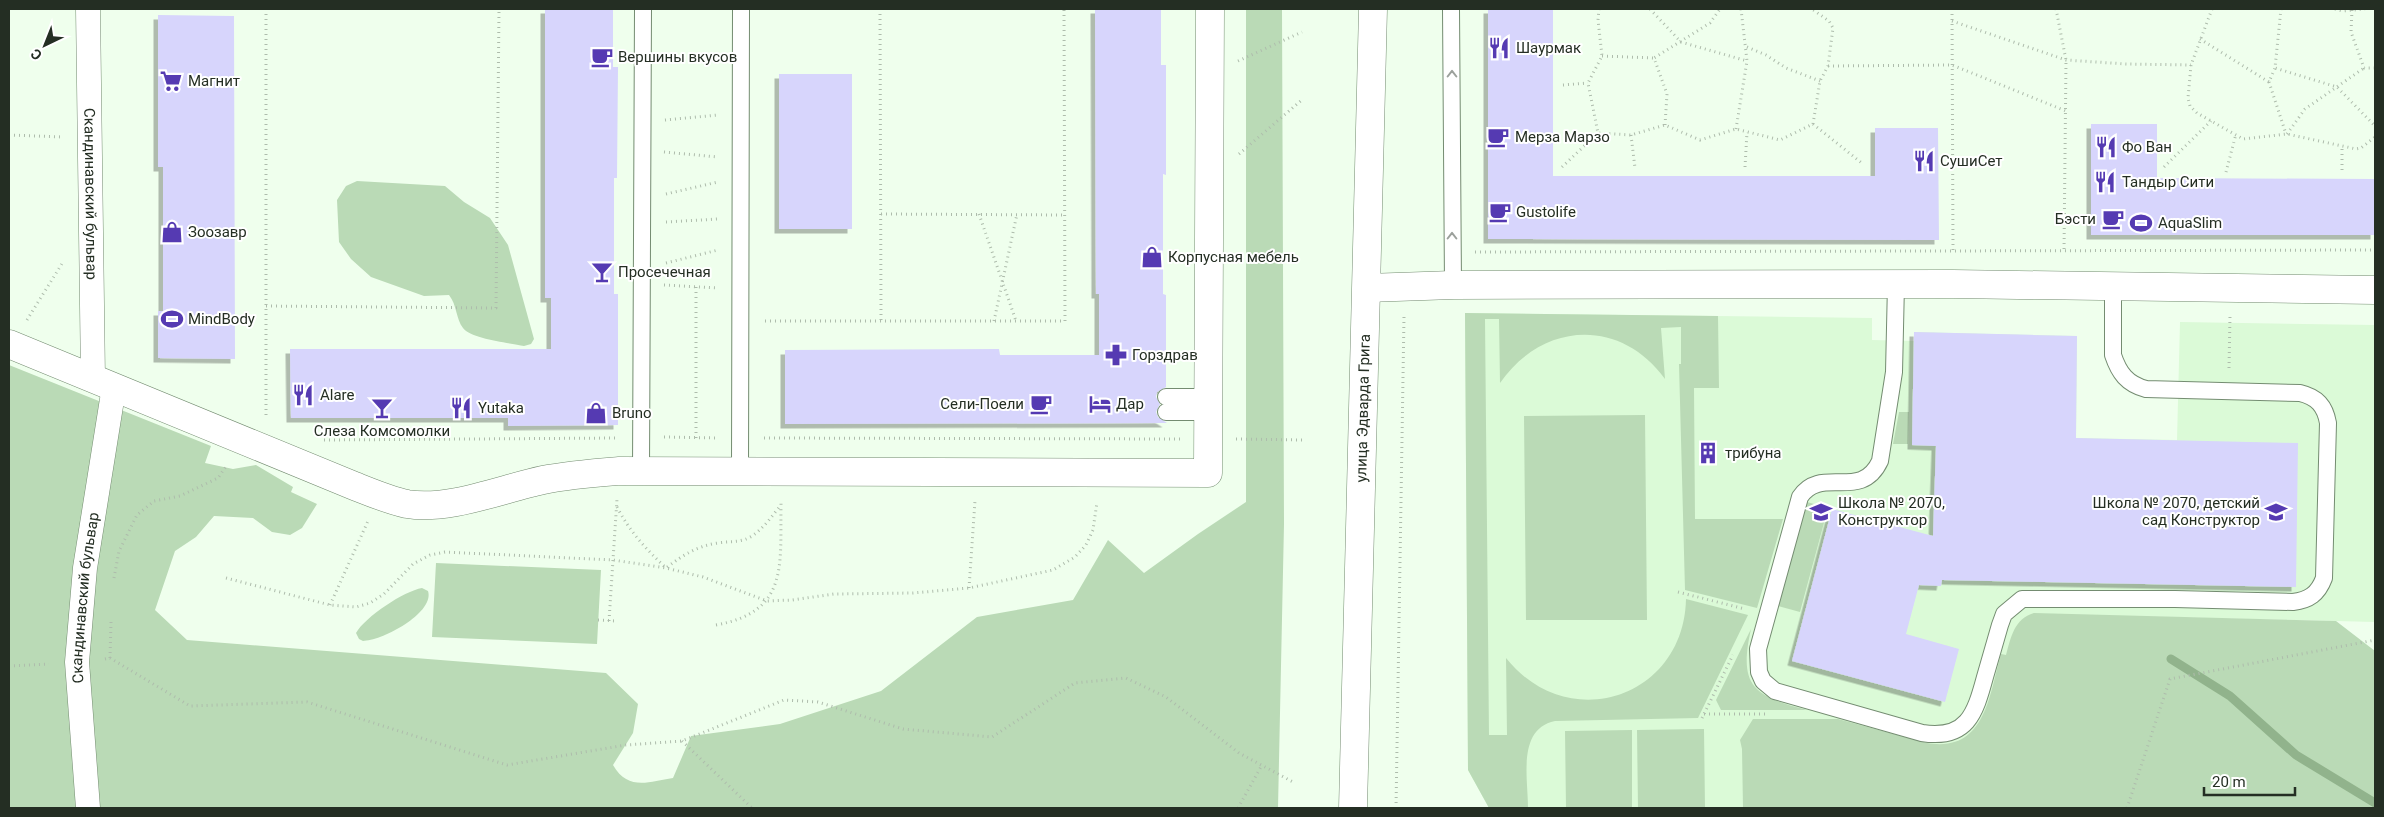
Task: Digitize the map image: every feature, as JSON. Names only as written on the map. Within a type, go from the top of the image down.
[{"type":"street","name":"Скандинавский бульвар","points":[[88,9],[90,137],[104,383],[77,662],[88,808]]},
{"type":"street","points":[[9,344],[380,496],[407,504],[433,505],[451,503],[544,480],[574,475],[630,471],[782,470],[1208,473],[1210,9]]},
{"type":"street","name":"улица Эдварда Грига","points":[[1353,808],[1373,9]]},
{"type":"street","points":[[1367,288],[1452,285],[1953,284],[2375,290]]},
{"type":"lane","points":[[630,471],[642,276],[643,9]]},
{"type":"lane","points":[[740,470],[741,9]]},
{"type":"lane","points":[[1451,9],[1452,285]]},
{"type":"lane","points":[[1896,284],[1894,372],[1880,461],[1872,474],[1862,481],[1820,482],[1804,490],[1796,505],[1757,660],[1759,672],[1769,687],[1783,695],[1922,733],[1940,735],[1960,729],[1974,713],[2002,619],[2012,606],[2022,599],[2292,602],[2309,599],[2321,587],[2326,569],[2326,415],[2319,402],[2306,395],[2146,388],[2128,382],[2116,365],[2113,355],[2113,286]]},
{"type":"lane","points":[[1166,404],[1209,404]]},
{"type":"path","points":[[266,9],[266,424]]},
{"type":"path","points":[[266,306],[496,308],[499,9]]},
{"type":"path","points":[[880,9],[881,321]]},
{"type":"path","points":[[785,321],[1065,321],[1064,9]]},
{"type":"path","points":[[1598,133],[1588,83],[1602,56],[1598,20],[1599,9]]},
{"type":"path","points":[[1650,9],[1681,42],[1747,61]]},
{"type":"path","points":[[1602,56],[1654,58],[1710,23],[1720,9]]},
{"type":"path","points":[[1736,129],[1747,61],[1747,47],[1741,9]]},
{"type":"path","points":[[1812,9],[1829,22],[1833,28],[1828,66],[1820,81],[1814,124]]},
{"type":"path","points":[[1952,9],[1953,284]]},
{"type":"path","points":[[2056,9],[2066,60],[2064,286]]},
{"type":"path","points":[[2212,9],[2191,65],[2188,98],[2190,106],[2211,121],[2243,139],[2286,134],[2342,146],[2361,148],[2375,138]]},
{"type":"path","points":[[2269,82],[2275,68],[2281,9]]},
{"type":"path","points":[[2335,9],[2342,11],[2365,9]]},
{"type":"path","points":[[2352,10],[2351,32],[2364,68]]},
{"type":"path","points":[[1952,21],[2066,60],[2126,64],[2191,65]]},
{"type":"path","points":[[1210,73],[1302,32]]},
{"type":"path","points":[[2200,39],[2269,82],[2286,134]]},
{"type":"path","points":[[1747,47],[1766,54],[1786,68],[1820,81]]},
{"type":"path","points":[[1654,58],[1667,94],[1665,124]]},
{"type":"path","points":[[1828,66],[1952,65],[2066,111]]},
{"type":"path","points":[[2275,68],[2337,87],[2375,126]]},
{"type":"path","points":[[2286,134],[2304,109],[2364,68],[2375,68]]},
{"type":"path","points":[[1563,85],[1588,83]]},
{"type":"path","points":[[1210,180],[1303,99]]},
{"type":"path","points":[[643,123],[741,112]]},
{"type":"path","points":[[2164,167],[2211,121]]},
{"type":"path","points":[[1562,167],[1598,133],[1631,135],[1665,124],[1700,140],[1736,129],[1780,140],[1814,124]]},
{"type":"path","points":[[1814,124],[1863,164]]},
{"type":"path","points":[[1745,167],[1747,132]]},
{"type":"path","points":[[2226,172],[2236,134]]},
{"type":"path","points":[[9,135],[90,137]]},
{"type":"path","points":[[1631,135],[1635,168]]},
{"type":"path","points":[[2342,146],[2342,170]]},
{"type":"path","points":[[642,150],[741,159]]},
{"type":"path","points":[[642,200],[741,176]]},
{"type":"path","points":[[881,214],[1065,214]]},
{"type":"path","points":[[979,214],[1016,321]]},
{"type":"path","points":[[994,321],[1017,214]]},
{"type":"path","points":[[642,223],[741,218]]},
{"type":"path","points":[[1475,242],[1475,252],[2375,250]]},
{"type":"path","points":[[642,276],[741,244]]},
{"type":"path","points":[[642,276],[696,287],[741,289]]},
{"type":"path","points":[[1396,808],[1402,352],[1405,286]]},
{"type":"path","points":[[696,287],[696,438]]},
{"type":"path","points":[[2228,391],[2230,288]]},
{"type":"path","points":[[1209,439],[1304,440]]},
{"type":"path","points":[[112,587],[119,551],[137,515],[154,501],[180,496],[218,478],[244,440]]},
{"type":"path","points":[[716,625],[731,622],[745,616],[767,601],[776,586],[780,572],[782,470]]},
{"type":"path","points":[[609,621],[617,507],[630,471]]},
{"type":"path","points":[[969,588],[978,472]]},
{"type":"path","points":[[226,578],[330,605],[356,607],[370,603],[384,594],[414,564],[430,555],[445,552],[613,560],[666,568],[703,577],[767,601],[792,600],[834,594],[913,593],[969,588],[1053,570],[1074,558],[1086,545],[1093,530],[1102,472]]},
{"type":"path","points":[[330,605],[380,496]]},
{"type":"path","points":[[666,568],[685,553],[697,548],[738,542],[750,537],[762,528],[781,505]]},
{"type":"path","points":[[617,507],[627,526],[638,540],[666,568]]},
{"type":"path","points":[[1678,592],[1767,615]]},
{"type":"path","points":[[111,614],[110,658],[190,706],[308,702],[507,765],[626,745],[682,741],[784,700],[818,702],[903,729],[992,738],[1075,683],[1126,678],[1166,697],[1239,752],[1293,782]]},
{"type":"path","points":[[598,620],[616,621]]},
{"type":"path","points":[[2127,808],[2170,679],[2375,640]]},
{"type":"path","points":[[1702,718],[1733,654]]},
{"type":"path","points":[[682,741],[752,808]]},
{"type":"path","points":[[1238,808],[1262,765]]},
{"type":"shaded area","points":[[1246,9],[1282,9],[1284,524],[1278,808],[9,808],[9,365],[211,446],[205,463],[233,469],[256,465],[293,487],[291,492],[317,504],[302,528],[290,535],[272,532],[253,518],[214,516],[196,537],[175,551],[155,610],[187,640],[606,673],[638,704],[633,733],[613,765],[625,779],[632,782],[639,783],[673,778],[691,736],[780,724],[881,691],[977,617],[1073,600],[1108,540],[1144,573],[1246,502]]},
{"type":"shaded area","points":[[357,181],[445,186],[464,202],[490,218],[508,245],[534,339],[531,344],[524,346],[491,340],[467,332],[459,320],[454,303],[449,295],[424,296],[371,277],[351,259],[339,242],[337,200],[346,186]]},
{"type":"shaded area","name":"Школа № 2070, Конструктор","points":[[1465,313],[1872,318],[1872,340],[1914,341],[1914,332],[2077,336],[2076,438],[2177,440],[2180,322],[2375,325],[2375,622],[2127,616],[2067,808],[1489,808],[1468,770]]},
{"type":"shaded area","points":[[1465,313],[1718,316],[1719,388],[1694,388],[1695,519],[1783,519],[1757,608],[1685,590],[1679,364],[1681,364],[1681,327],[1661,328],[1665,379],[1647,359],[1626,345],[1604,337],[1581,335],[1559,339],[1537,348],[1517,363],[1500,383],[1499,319],[1485,319],[1489,735],[1507,735],[1506,658],[1531,682],[1560,696],[1590,700],[1618,695],[1645,682],[1666,661],[1680,633],[1686,599],[1748,615],[1698,718],[1555,721],[1543,726],[1535,734],[1527,756],[1528,808],[1489,808],[1468,770]]},
{"type":"shaded area","points":[[1899,412],[1909,412],[1908,444],[1893,444]]},
{"type":"shaded area","points":[[1645,415],[1647,620],[1526,620],[1524,416]]},
{"type":"shaded area","points":[[1807,502],[1828,508],[1800,612],[1778,606]]},
{"type":"shaded area","points":[[436,563],[601,570],[597,644],[432,637]]},
{"type":"shaded area","points":[[422,588],[428,591],[428,599],[416,616],[394,631],[382,636],[372,640],[363,641],[359,639],[356,633],[376,613],[405,594]]},
{"type":"shaded area","points":[[2034,613],[2336,621],[2375,651],[2375,808],[1743,808],[1742,749],[1740,740],[1753,719],[1838,719],[1927,743],[1946,744],[1961,739],[1973,730],[1981,718],[1993,687],[2001,654],[2006,655],[2014,630],[2022,620]]},
{"type":"shaded area","points":[[1751,629],[1747,649],[1747,664],[1749,676],[1754,686],[1774,700],[1807,710],[1721,710],[1716,700]]},
{"type":"shaded area","points":[[1704,729],[1705,808],[1638,808],[1637,730]]},
{"type":"shaded area","points":[[1632,730],[1632,808],[1566,808],[1565,731]]},
{"type":"building","points":[[545,9],[613,9],[613,67],[618,67],[617,178],[614,178],[614,294],[618,294],[618,425],[508,426],[508,418],[291,418],[290,349],[551,349],[551,298],[545,298]]},
{"type":"building","points":[[1095,9],[1161,9],[1161,65],[1166,65],[1166,175],[1163,174],[1163,294],[1166,295],[1166,387],[1157,392],[1156,397],[1160,404],[1156,412],[1158,417],[1167,423],[785,424],[785,350],[999,349],[1000,355],[1099,355],[1099,294],[1096,294]]},
{"type":"building","points":[[1488,9],[1553,9],[1553,176],[1875,176],[1875,128],[1938,128],[1939,240],[1488,239]]},
{"type":"building","points":[[158,15],[234,16],[235,359],[158,358],[158,311],[163,311],[163,167],[158,167]]},
{"type":"building","points":[[779,74],[852,74],[852,229],[779,229]]},
{"type":"building","points":[[2091,124],[2157,124],[2157,178],[2375,179],[2375,235],[2091,235]]},
{"type":"building","points":[[1914,332],[2077,336],[2076,438],[2298,443],[2296,587],[1942,580],[1941,586],[1919,585],[1906,634],[1959,649],[1945,702],[1792,661],[1832,509],[1933,536],[1936,446],[1912,445]]},
{"type":"waterway","points":[[2171,659],[2230,696],[2296,755],[2375,803]]},
{"type":"place","name":"Шаурмак","points":[[1499,48]]},
{"type":"place","name":"Вершины вкусов","points":[[602,57]]},
{"type":"place","name":"Магнит","points":[[171,81]]},
{"type":"place","name":"Мерза Марзо","points":[[1498,137]]},
{"type":"place","name":"Фо Ван","points":[[2106,147]]},
{"type":"place","name":"СушиСет","points":[[1924,161]]},
{"type":"place","name":"Тандыр Сити","points":[[2105,182]]},
{"type":"place","name":"Gustolife","points":[[1500,212]]},
{"type":"place","name":"Бэсти","points":[[2113,219]]},
{"type":"place","name":"AquaSlim","points":[[2141,223]]},
{"type":"place","name":"Зоозавр","points":[[172,232]]},
{"type":"place","name":"Корпусная мебель","points":[[1152,257]]},
{"type":"place","name":"Просечечная","points":[[602,272]]},
{"type":"place","name":"MindBody","points":[[172,319]]},
{"type":"place","name":"Горздрав","points":[[1116,355]]},
{"type":"place","name":"Alare","points":[[303,395]]},
{"type":"place","name":"Сели-Поели","points":[[1041,404]]},
{"type":"place","name":"Дар","points":[[1100,404]]},
{"type":"place","name":"Слеза Комсомолки","points":[[382,408]]},
{"type":"place","name":"Yutaka","points":[[461,408]]},
{"type":"place","name":"Bruno","points":[[596,413]]},
{"type":"place","name":"трибуна","points":[[1708,453]]},
{"type":"place","name":"Школа № 2070, Конструктор","points":[[1821,512]]},
{"type":"place","name":"Школа № 2070, детский сад Конструктор","points":[[2276,512]]}]
